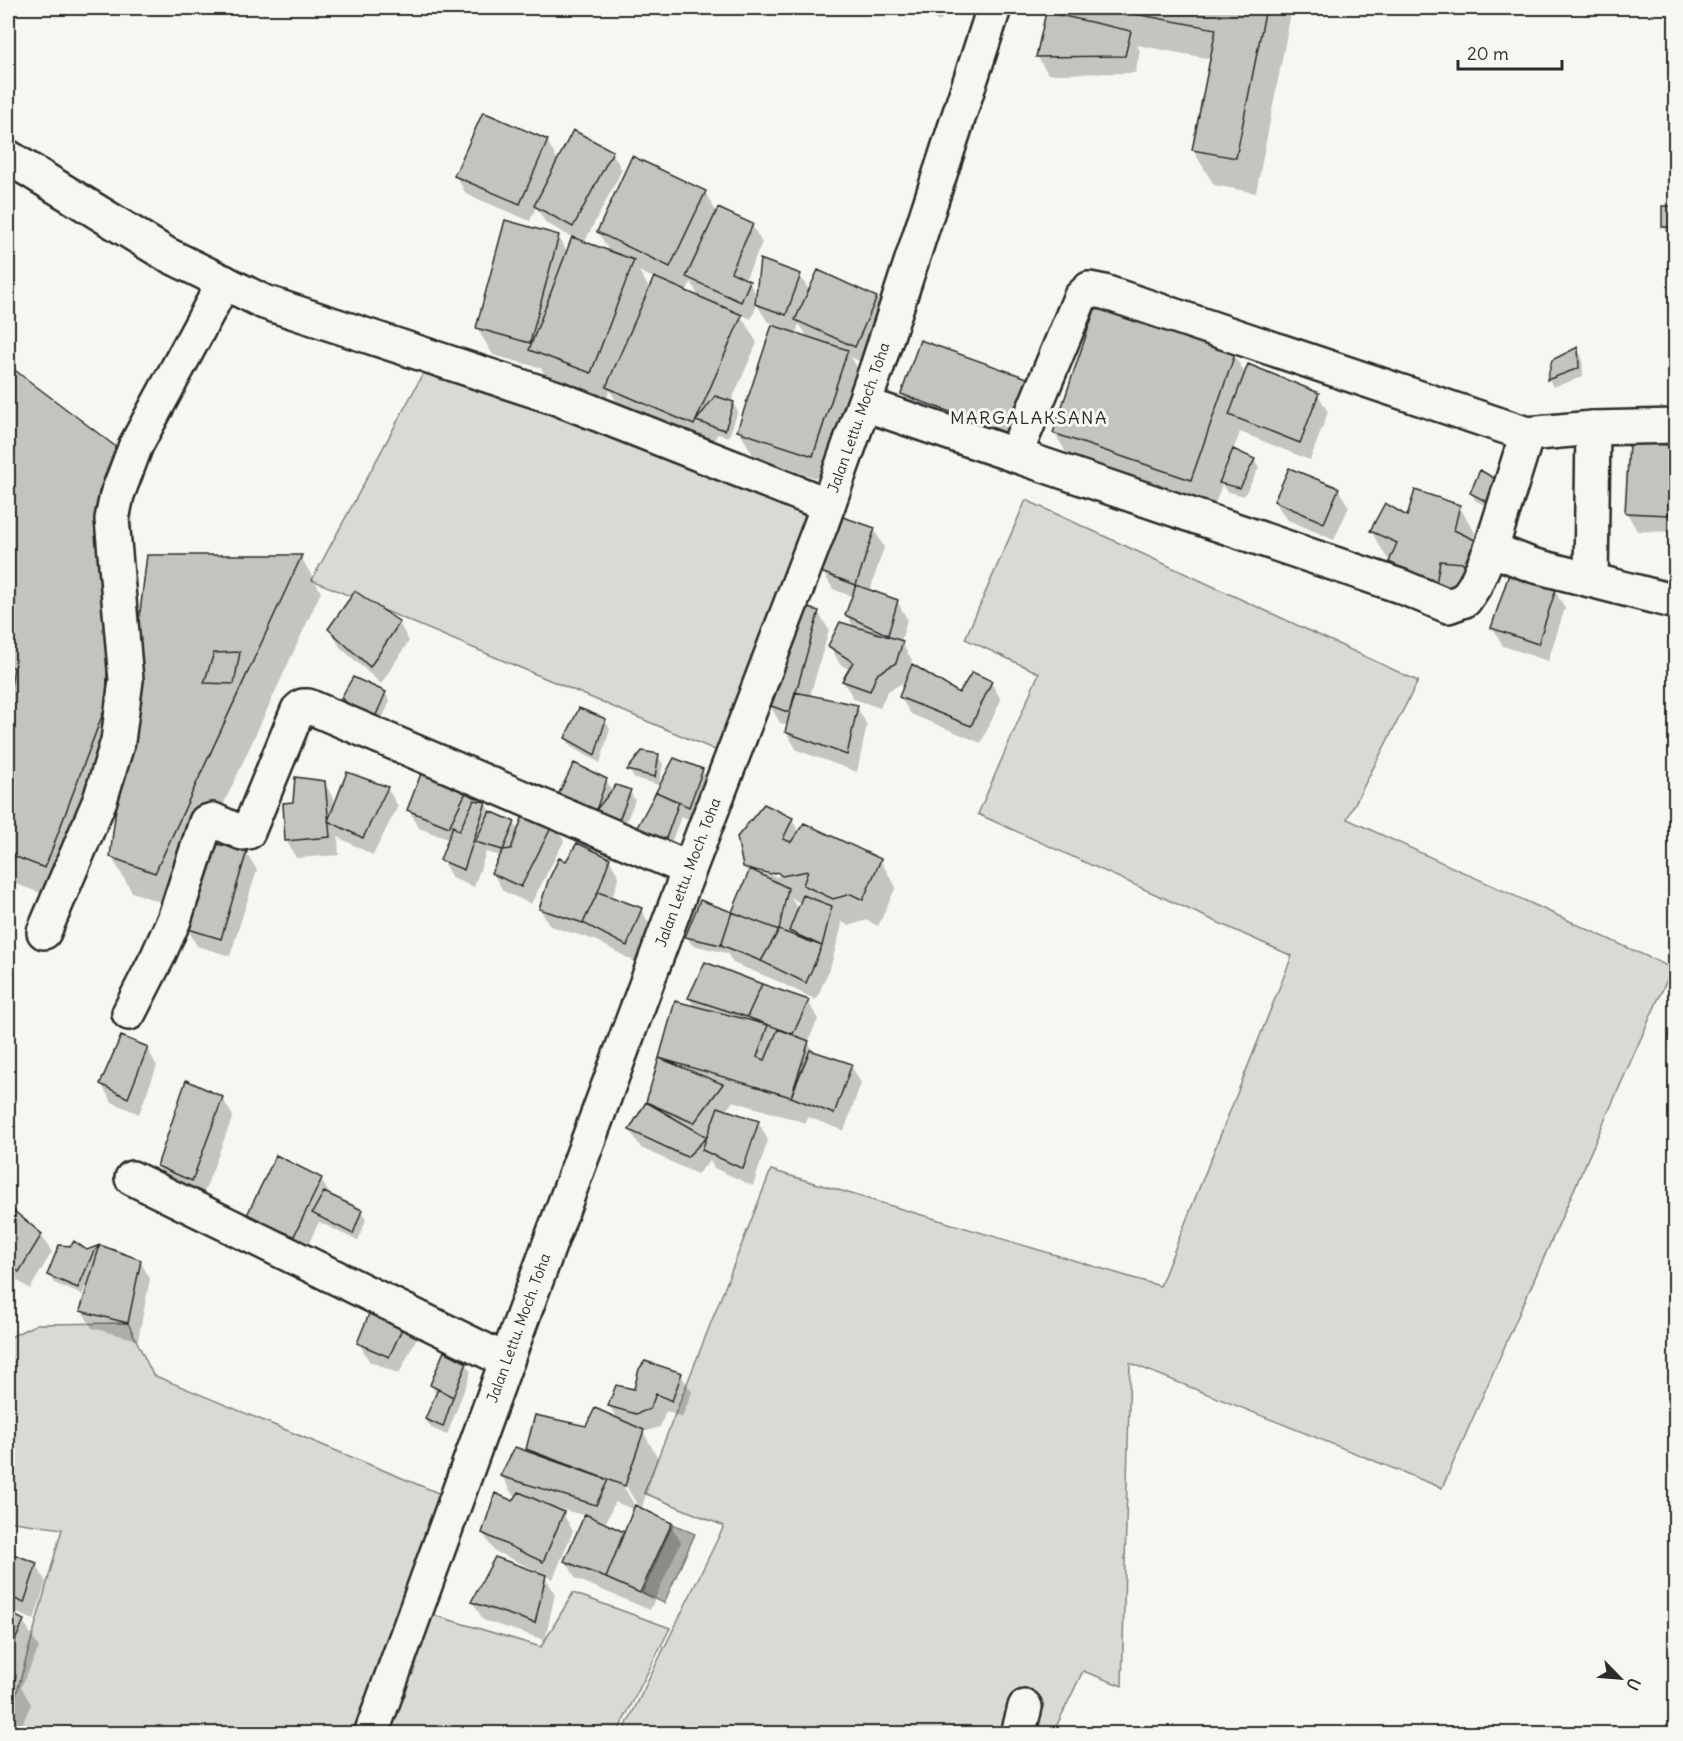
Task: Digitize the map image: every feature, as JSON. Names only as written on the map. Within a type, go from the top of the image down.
[{"type":"street","name":"Jalan Lettu. Moch. Toha","points":[[371,1734],[689,869],[828,505],[864,404],[994,8]]},
{"type":"street","points":[[8,157],[166,254],[264,302],[557,398],[828,505]]},
{"type":"street","points":[[44,932],[100,800],[118,741],[126,680],[112,519],[117,495],[136,445],[224,282]]},
{"type":"street","points":[[1015,455],[1080,297],[1089,289],[1527,434],[1593,428],[1676,426]]},
{"type":"street","points":[[864,404],[1401,586],[1448,606],[1465,600],[1475,585],[1491,549],[1527,434]]},
{"type":"street","points":[[1591,580],[1593,428]]},
{"type":"street","points":[[1491,549],[1532,565],[1676,602]]},
{"type":"street","points":[[129,1012],[174,920],[206,822],[213,820],[242,832],[248,832],[298,710],[303,706],[308,706],[689,869]]},
{"type":"street","points":[[132,1178],[507,1361]]},
{"type":"shaded area","points":[[432,357],[822,522],[732,757],[312,580]]},
{"type":"shaded area","points":[[1026,500],[1418,681],[1347,819],[1672,968],[1442,1488],[1130,1363],[1122,1686],[1083,1671],[1053,1733],[622,1734],[724,1526],[644,1493],[771,1170],[1160,1286],[1292,956],[978,814],[1039,673],[965,639]]},
{"type":"shaded area","points":[[128,1323],[153,1375],[448,1497],[355,1733],[8,1734],[8,1724],[62,1529],[8,1521],[8,1338],[37,1324]]},
{"type":"shaded area","points":[[673,1524],[695,1534],[664,1603],[642,1593]]},
{"type":"shaded area","points":[[573,1593],[670,1628],[617,1733],[385,1734],[433,1615],[541,1647]]},
{"type":"building","points":[[1103,8],[1266,8],[1236,158],[1192,150],[1216,29]]},
{"type":"building","points":[[1046,12],[1131,31],[1125,56],[1036,57]]},
{"type":"building","points":[[483,112],[548,140],[520,204],[454,176]]},
{"type":"building","points":[[573,130],[613,151],[573,227],[534,206]]},
{"type":"building","points":[[632,156],[706,191],[670,267],[597,232]]},
{"type":"building","points":[[1662,206],[1676,206],[1676,227],[1662,227]]},
{"type":"building","points":[[718,208],[753,224],[731,272],[750,281],[741,302],[686,277]]},
{"type":"building","points":[[505,220],[559,235],[530,343],[476,328]]},
{"type":"building","points":[[572,237],[634,260],[591,373],[529,350]]},
{"type":"building","points":[[760,259],[801,274],[786,315],[755,304]]},
{"type":"building","points":[[818,270],[877,297],[855,347],[795,320]]},
{"type":"building","points":[[654,277],[742,315],[694,425],[606,387]]},
{"type":"building","points":[[1096,306],[1235,354],[1191,480],[1053,433]]},
{"type":"building","points":[[772,325],[848,350],[813,456],[737,431]]},
{"type":"building","points":[[920,340],[1030,379],[1010,434],[901,394]]},
{"type":"building","points":[[1578,347],[1579,368],[1547,380],[1552,360]]},
{"type":"building","points":[[1248,364],[1319,393],[1300,443],[1229,415]]},
{"type":"building","points":[[8,365],[115,446],[106,705],[45,868],[8,854],[8,704],[14,668],[8,664],[8,482],[10,476],[8,475]]},
{"type":"building","points":[[715,396],[734,402],[725,430],[696,421]]},
{"type":"building","points":[[1629,443],[1672,445],[1668,515],[1625,513]]},
{"type":"building","points":[[1233,449],[1255,459],[1240,488],[1219,483]]},
{"type":"building","points":[[1289,468],[1339,488],[1324,523],[1274,501]]},
{"type":"building","points":[[1480,470],[1504,484],[1495,506],[1470,493]]},
{"type":"building","points":[[1415,490],[1460,505],[1454,530],[1481,543],[1474,564],[1440,561],[1436,584],[1389,562],[1397,543],[1370,531],[1385,503],[1407,516]]},
{"type":"building","points":[[843,517],[875,528],[856,585],[821,572]]},
{"type":"building","points":[[147,555],[302,555],[155,873],[110,857]]},
{"type":"building","points":[[1509,574],[1556,589],[1538,644],[1491,628]]},
{"type":"building","points":[[856,585],[898,600],[888,635],[845,615]]},
{"type":"building","points":[[355,591],[400,622],[370,667],[328,629]]},
{"type":"building","points":[[801,606],[819,611],[790,713],[769,705]]},
{"type":"building","points":[[840,622],[903,641],[896,663],[877,674],[870,691],[842,681],[853,662],[828,646]]},
{"type":"building","points":[[240,652],[234,684],[204,683],[214,653]]},
{"type":"building","points":[[912,664],[959,693],[972,672],[992,681],[971,726],[899,697]]},
{"type":"building","points":[[353,677],[386,692],[373,722],[341,698]]},
{"type":"building","points":[[795,692],[858,705],[847,755],[785,732]]},
{"type":"building","points":[[579,708],[606,719],[595,755],[565,738]]},
{"type":"building","points":[[642,751],[659,754],[655,777],[627,770]]},
{"type":"building","points":[[674,758],[703,769],[689,807],[656,792]]},
{"type":"building","points":[[574,763],[607,779],[596,810],[558,795]]},
{"type":"building","points":[[424,766],[469,786],[449,827],[407,810]]},
{"type":"building","points":[[347,772],[388,787],[363,838],[328,821]]},
{"type":"building","points":[[295,777],[325,781],[330,837],[285,841],[283,803],[293,802]]},
{"type":"building","points":[[616,785],[631,790],[619,820],[596,810]]},
{"type":"building","points":[[656,792],[679,802],[665,841],[634,833]]},
{"type":"building","points":[[474,800],[486,802],[464,870],[440,860],[453,826],[459,831]]},
{"type":"building","points":[[764,804],[793,818],[783,839],[791,842],[804,823],[881,859],[863,900],[851,894],[833,899],[803,885],[808,871],[782,876],[777,872],[771,874],[743,867],[737,837]]},
{"type":"building","points":[[525,810],[554,822],[521,887],[491,873],[503,850],[511,849]]},
{"type":"building","points":[[490,811],[515,822],[503,850],[475,842]]},
{"type":"building","points":[[208,842],[247,851],[221,939],[185,928]]},
{"type":"building","points":[[577,843],[610,858],[598,892],[583,923],[539,909],[548,881],[559,858],[566,861]]},
{"type":"building","points":[[750,869],[788,888],[779,930],[732,912]]},
{"type":"building","points":[[598,892],[642,908],[627,946],[583,923]]},
{"type":"building","points":[[803,895],[832,906],[822,946],[789,931]]},
{"type":"building","points":[[700,900],[732,912],[721,945],[685,937]]},
{"type":"building","points":[[732,912],[779,930],[761,961],[721,945]]},
{"type":"building","points":[[779,930],[822,946],[806,983],[761,961]]},
{"type":"building","points":[[705,962],[762,984],[747,1017],[688,998]]},
{"type":"building","points":[[762,984],[809,1000],[793,1034],[747,1017]]},
{"type":"building","points":[[675,1001],[768,1025],[757,1057],[765,1060],[778,1029],[809,1041],[791,1097],[659,1058]]},
{"type":"building","points":[[121,1036],[148,1047],[128,1098],[100,1084]]},
{"type":"building","points":[[810,1050],[852,1064],[834,1114],[791,1097]]},
{"type":"building","points":[[659,1058],[723,1084],[694,1123],[646,1102]]},
{"type":"building","points":[[186,1080],[223,1097],[192,1181],[157,1166]]},
{"type":"building","points":[[646,1102],[707,1137],[687,1157],[629,1130]]},
{"type":"building","points":[[718,1107],[759,1121],[743,1169],[702,1150]]},
{"type":"building","points":[[276,1155],[322,1178],[294,1236],[246,1217]]},
{"type":"building","points":[[324,1192],[362,1210],[353,1234],[312,1213]]},
{"type":"building","points":[[8,1206],[42,1234],[19,1272],[8,1264]]},
{"type":"building","points":[[74,1241],[87,1250],[100,1245],[93,1253],[78,1288],[47,1275],[59,1245],[71,1246]]},
{"type":"building","points":[[100,1245],[141,1260],[128,1323],[80,1311]]},
{"type":"building","points":[[376,1297],[409,1314],[389,1357],[357,1343]]},
{"type":"building","points":[[444,1351],[467,1363],[453,1397],[430,1385]]},
{"type":"building","points":[[645,1361],[682,1373],[672,1401],[656,1394],[650,1409],[636,1414],[608,1406],[616,1385],[634,1389],[639,1369]]},
{"type":"building","points":[[438,1389],[453,1397],[443,1427],[425,1419]]},
{"type":"building","points":[[595,1408],[644,1430],[625,1486],[526,1449],[535,1415],[586,1426]]},
{"type":"building","points":[[515,1447],[608,1480],[596,1505],[500,1476]]},
{"type":"building","points":[[519,1492],[564,1512],[543,1562],[482,1533],[495,1493],[513,1501]]},
{"type":"building","points":[[635,1505],[672,1523],[640,1593],[606,1578]]},
{"type":"building","points":[[585,1514],[624,1532],[606,1578],[564,1561]]},
{"type":"building","points":[[8,1552],[37,1563],[24,1603],[8,1596]]},
{"type":"building","points":[[495,1557],[546,1575],[535,1623],[471,1602]]},
{"type":"building","points":[[8,1612],[24,1620],[8,1657]]},
{"type":"building","points":[[8,1670],[16,1676],[8,1697]]},
{"type":"district","name":"MARGALAKSANA","points":[[1029,418]]}]
